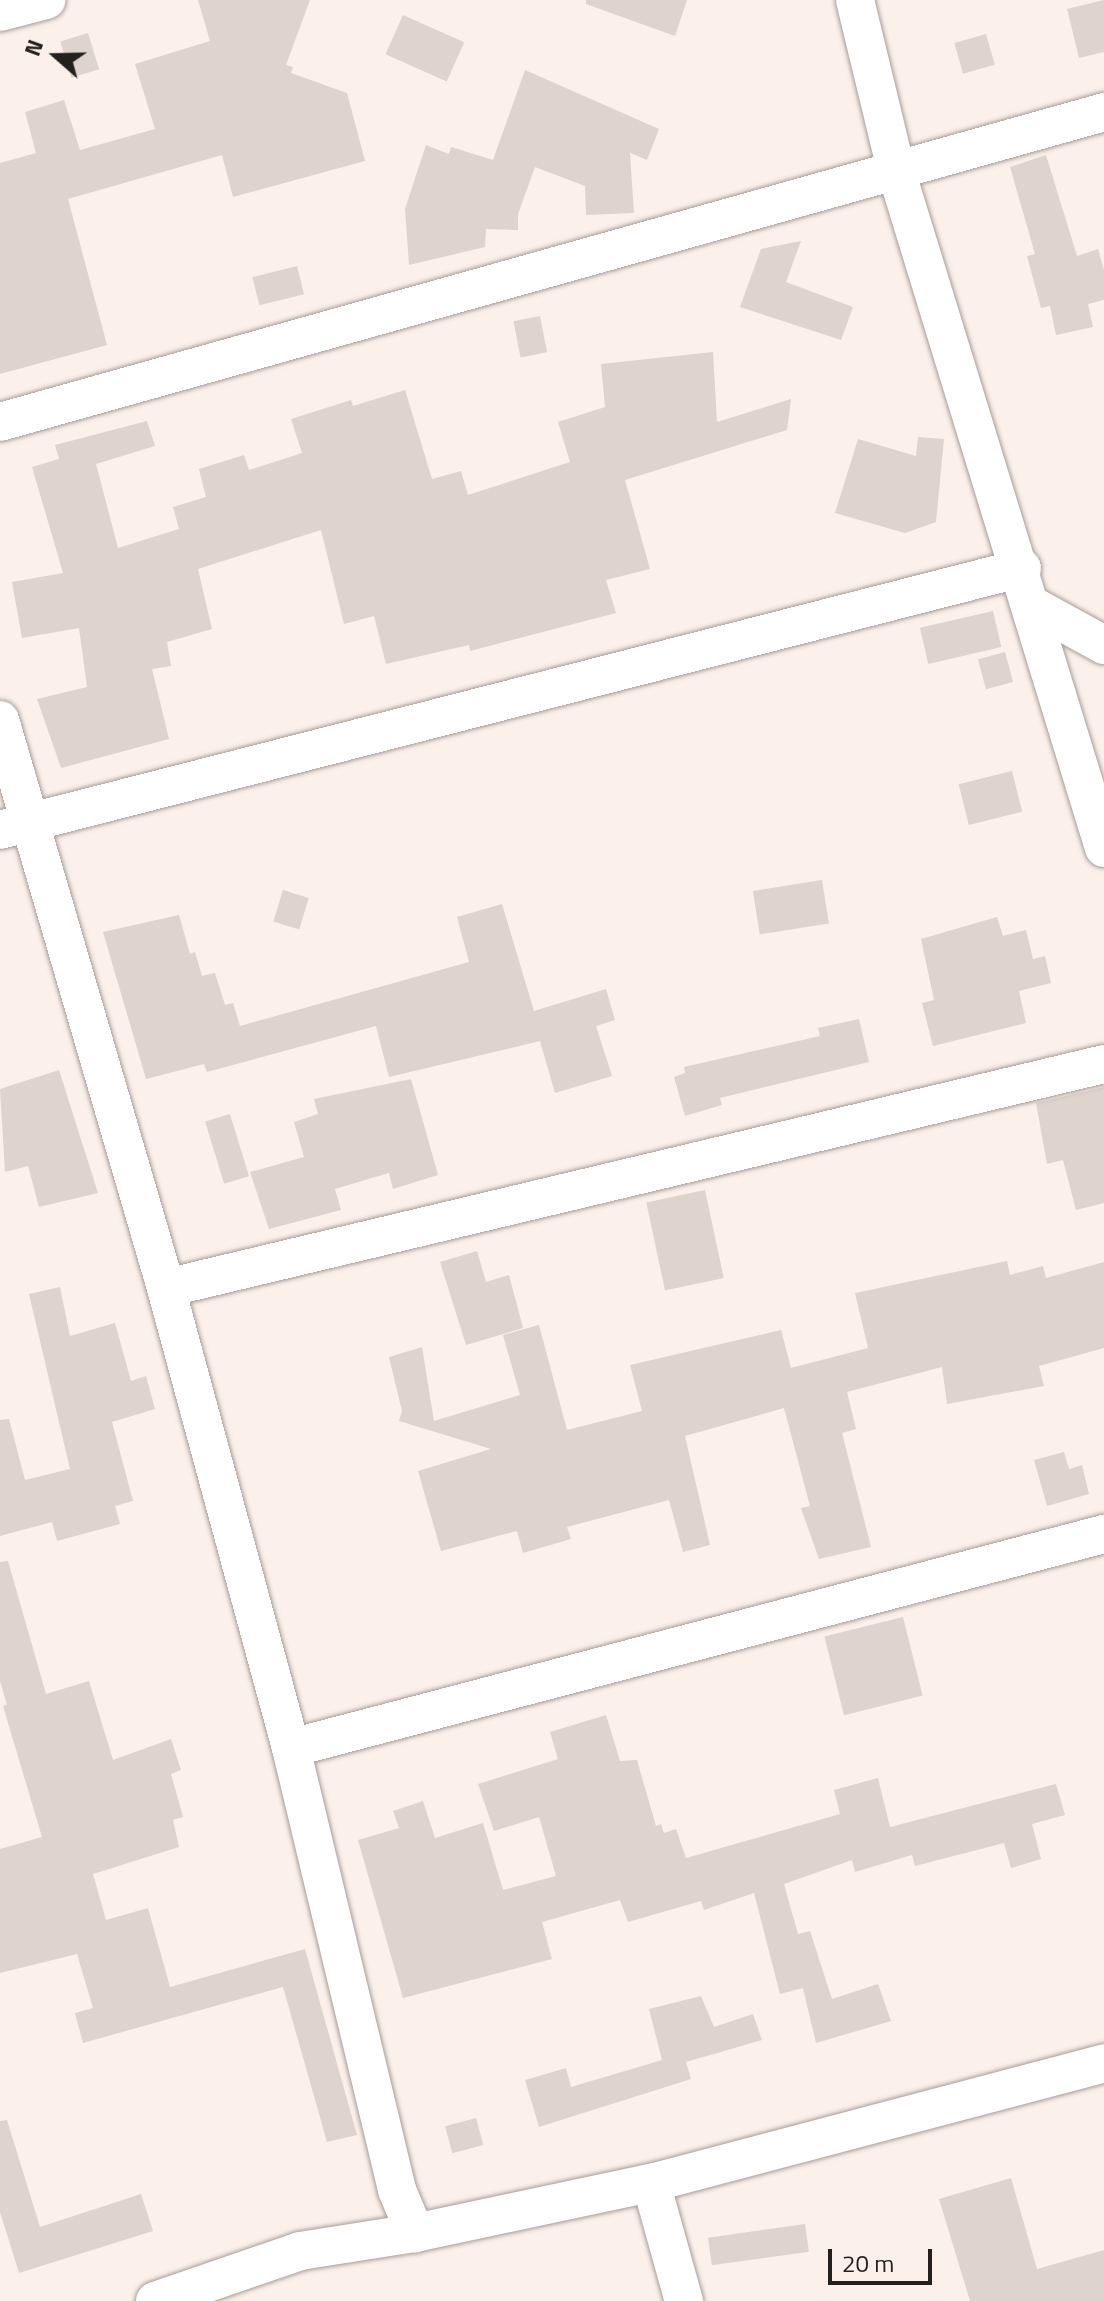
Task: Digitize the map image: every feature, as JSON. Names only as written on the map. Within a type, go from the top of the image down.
[{"type":"street","points":[[0,12],[46,0]]},
{"type":"street","points":[[855,0],[897,174],[1022,568],[1104,848]]},
{"type":"street","points":[[0,422],[897,174],[1104,112]]},
{"type":"street","points":[[15,825],[1022,568]]},
{"type":"street","points":[[1033,606],[1104,645]]},
{"type":"street","points":[[0,720],[15,825],[166,1288],[291,1748],[397,2190],[415,2233]]},
{"type":"street","points":[[166,1288],[1104,1064]]},
{"type":"street","points":[[291,1748],[1104,1534]]},
{"type":"street","points":[[155,2301],[300,2251],[415,2233],[651,2183],[1104,2063]]},
{"type":"street","points":[[651,2183],[684,2301]]},
{"type":"building","points":[[198,0],[310,0],[286,65],[293,67],[291,73],[347,93],[365,161],[233,197],[222,155],[68,199],[107,345],[0,374],[0,163],[36,153],[25,112],[64,100],[80,150],[155,129],[135,64],[210,41]]},
{"type":"building","points":[[586,0],[687,0],[675,36],[586,4]]},
{"type":"building","points":[[1104,0],[1104,52],[1079,58],[1067,9]]},
{"type":"building","points":[[403,15],[464,42],[447,82],[386,54]]},
{"type":"building","points":[[88,33],[99,69],[71,78],[60,41]]},
{"type":"building","points":[[986,34],[995,65],[963,74],[954,43]]},
{"type":"building","points":[[525,70],[659,129],[647,160],[630,153],[634,213],[586,215],[585,186],[535,167],[518,214],[518,230],[486,229],[485,247],[409,265],[405,209],[426,145],[449,154],[451,147],[493,160]]},
{"type":"building","points":[[1046,155],[1077,256],[1098,249],[1104,270],[1104,300],[1088,304],[1093,327],[1056,335],[1050,306],[1041,308],[1027,256],[1035,254],[1010,167]]},
{"type":"building","points":[[801,241],[786,282],[853,307],[841,340],[740,307],[761,249]]},
{"type":"building","points":[[297,266],[304,294],[259,305],[252,277]]},
{"type":"building","points":[[540,316],[547,352],[521,357],[513,321]]},
{"type":"building","points":[[713,352],[717,422],[791,399],[787,430],[625,480],[650,569],[606,580],[616,613],[470,651],[469,645],[386,664],[374,616],[344,624],[321,530],[198,569],[212,629],[167,642],[171,666],[152,669],[169,739],[61,768],[37,699],[87,687],[79,628],[22,638],[12,582],[63,573],[32,467],[59,459],[55,445],[147,421],[155,446],[96,464],[118,548],[179,529],[173,507],[206,497],[199,469],[244,455],[249,470],[302,453],[291,419],[351,400],[353,406],[405,390],[432,479],[461,471],[468,495],[570,462],[558,422],[605,407],[601,364]]},
{"type":"building","points":[[918,437],[944,439],[936,522],[905,533],[835,513],[858,439],[916,456]]},
{"type":"building","points":[[993,611],[1001,647],[928,664],[920,628]]},
{"type":"building","points":[[1005,652],[1013,682],[986,689],[978,659]]},
{"type":"building","points":[[1012,771],[1022,812],[969,825],[959,784]]},
{"type":"building","points":[[822,880],[829,923],[760,934],[753,891]]},
{"type":"building","points":[[283,890],[309,898],[299,929],[273,922]]},
{"type":"building","points":[[502,904],[534,1011],[606,989],[615,1020],[596,1026],[612,1076],[555,1093],[540,1041],[389,1077],[376,1026],[207,1072],[204,1064],[146,1079],[103,932],[179,915],[190,954],[195,952],[202,976],[215,973],[225,1005],[233,1003],[240,1026],[469,962],[457,917]]},
{"type":"building","points":[[997,917],[1003,936],[1026,930],[1033,959],[1045,956],[1051,983],[1019,991],[1026,1023],[933,1046],[922,1003],[934,1000],[921,939]]},
{"type":"building","points":[[859,1019],[869,1062],[720,1098],[722,1105],[685,1116],[674,1077],[685,1073],[684,1067],[820,1036],[818,1028]]},
{"type":"building","points":[[59,1070],[98,1193],[39,1207],[28,1166],[5,1172],[0,1089]]},
{"type":"building","points":[[411,1079],[438,1175],[393,1189],[389,1173],[335,1189],[341,1210],[269,1229],[250,1172],[304,1157],[294,1122],[318,1114],[314,1099]]},
{"type":"building","points":[[1104,1087],[1104,1203],[1076,1210],[1063,1160],[1047,1164],[1036,1103]]},
{"type":"building","points":[[230,1114],[249,1176],[224,1184],[205,1122]]},
{"type":"building","points":[[705,1190],[724,1278],[665,1291],[646,1202]]},
{"type":"building","points":[[477,1251],[486,1282],[509,1275],[523,1328],[466,1345],[440,1262]]},
{"type":"building","points":[[1007,1261],[1010,1275],[1043,1266],[1046,1278],[1104,1262],[1104,1348],[1039,1366],[1044,1386],[947,1404],[942,1367],[847,1392],[856,1429],[842,1433],[871,1547],[819,1559],[801,1508],[810,1506],[784,1408],[685,1436],[710,1545],[683,1552],[669,1500],[567,1527],[571,1539],[523,1553],[517,1531],[441,1551],[418,1471],[491,1449],[399,1421],[402,1411],[389,1357],[422,1347],[434,1421],[520,1395],[503,1335],[539,1325],[567,1430],[642,1411],[630,1365],[781,1330],[791,1368],[868,1348],[855,1293]]},
{"type":"building","points":[[60,1287],[70,1336],[115,1323],[131,1381],[146,1376],[155,1409],[112,1422],[133,1501],[115,1506],[120,1524],[57,1541],[52,1522],[0,1536],[0,1420],[9,1419],[25,1480],[70,1469],[29,1294]]},
{"type":"building","points":[[1064,1452],[1069,1469],[1082,1465],[1089,1494],[1047,1506],[1034,1460]]},
{"type":"building","points":[[8,1561],[46,1694],[89,1681],[113,1760],[171,1739],[181,1770],[171,1774],[183,1817],[173,1820],[179,1847],[93,1874],[106,1920],[148,1908],[170,1987],[305,1949],[357,2135],[327,2142],[283,1987],[83,2043],[75,2013],[93,2008],[77,1954],[0,1973],[0,1849],[42,1837],[3,1706],[7,1705],[0,1681],[0,1562]]},
{"type":"building","points":[[903,1617],[923,1696],[844,1715],[824,1637]]},
{"type":"building","points":[[606,1715],[620,1761],[637,1760],[656,1826],[661,1824],[664,1833],[676,1829],[686,1858],[840,1814],[834,1790],[878,1778],[890,1827],[1056,1784],[1065,1815],[1032,1824],[1041,1859],[1011,1868],[1004,1843],[915,1866],[912,1855],[855,1872],[852,1860],[784,1884],[798,1934],[810,1931],[832,1999],[878,1984],[891,2021],[816,2043],[803,1988],[780,1994],[754,1893],[704,1910],[701,1901],[628,1922],[620,1900],[542,1922],[552,1959],[403,1998],[358,1840],[399,1828],[393,1811],[423,1801],[435,1838],[483,1823],[503,1890],[556,1876],[539,1817],[494,1831],[478,1784],[558,1759],[550,1732]]},
{"type":"building","points":[[701,1996],[714,2027],[753,2014],[762,2040],[686,2062],[691,2079],[539,2127],[525,2080],[566,2068],[571,2087],[662,2060],[649,2009]]},
{"type":"building","points":[[476,2118],[483,2145],[452,2153],[445,2126]]},
{"type":"building","points":[[7,2120],[40,2227],[141,2194],[153,2231],[19,2273],[0,2212],[0,2121]]},
{"type":"building","points":[[1011,2178],[1037,2269],[1104,2250],[1104,2301],[970,2301],[939,2199]]},
{"type":"building","points":[[805,2224],[809,2252],[712,2265],[708,2238]]}]
